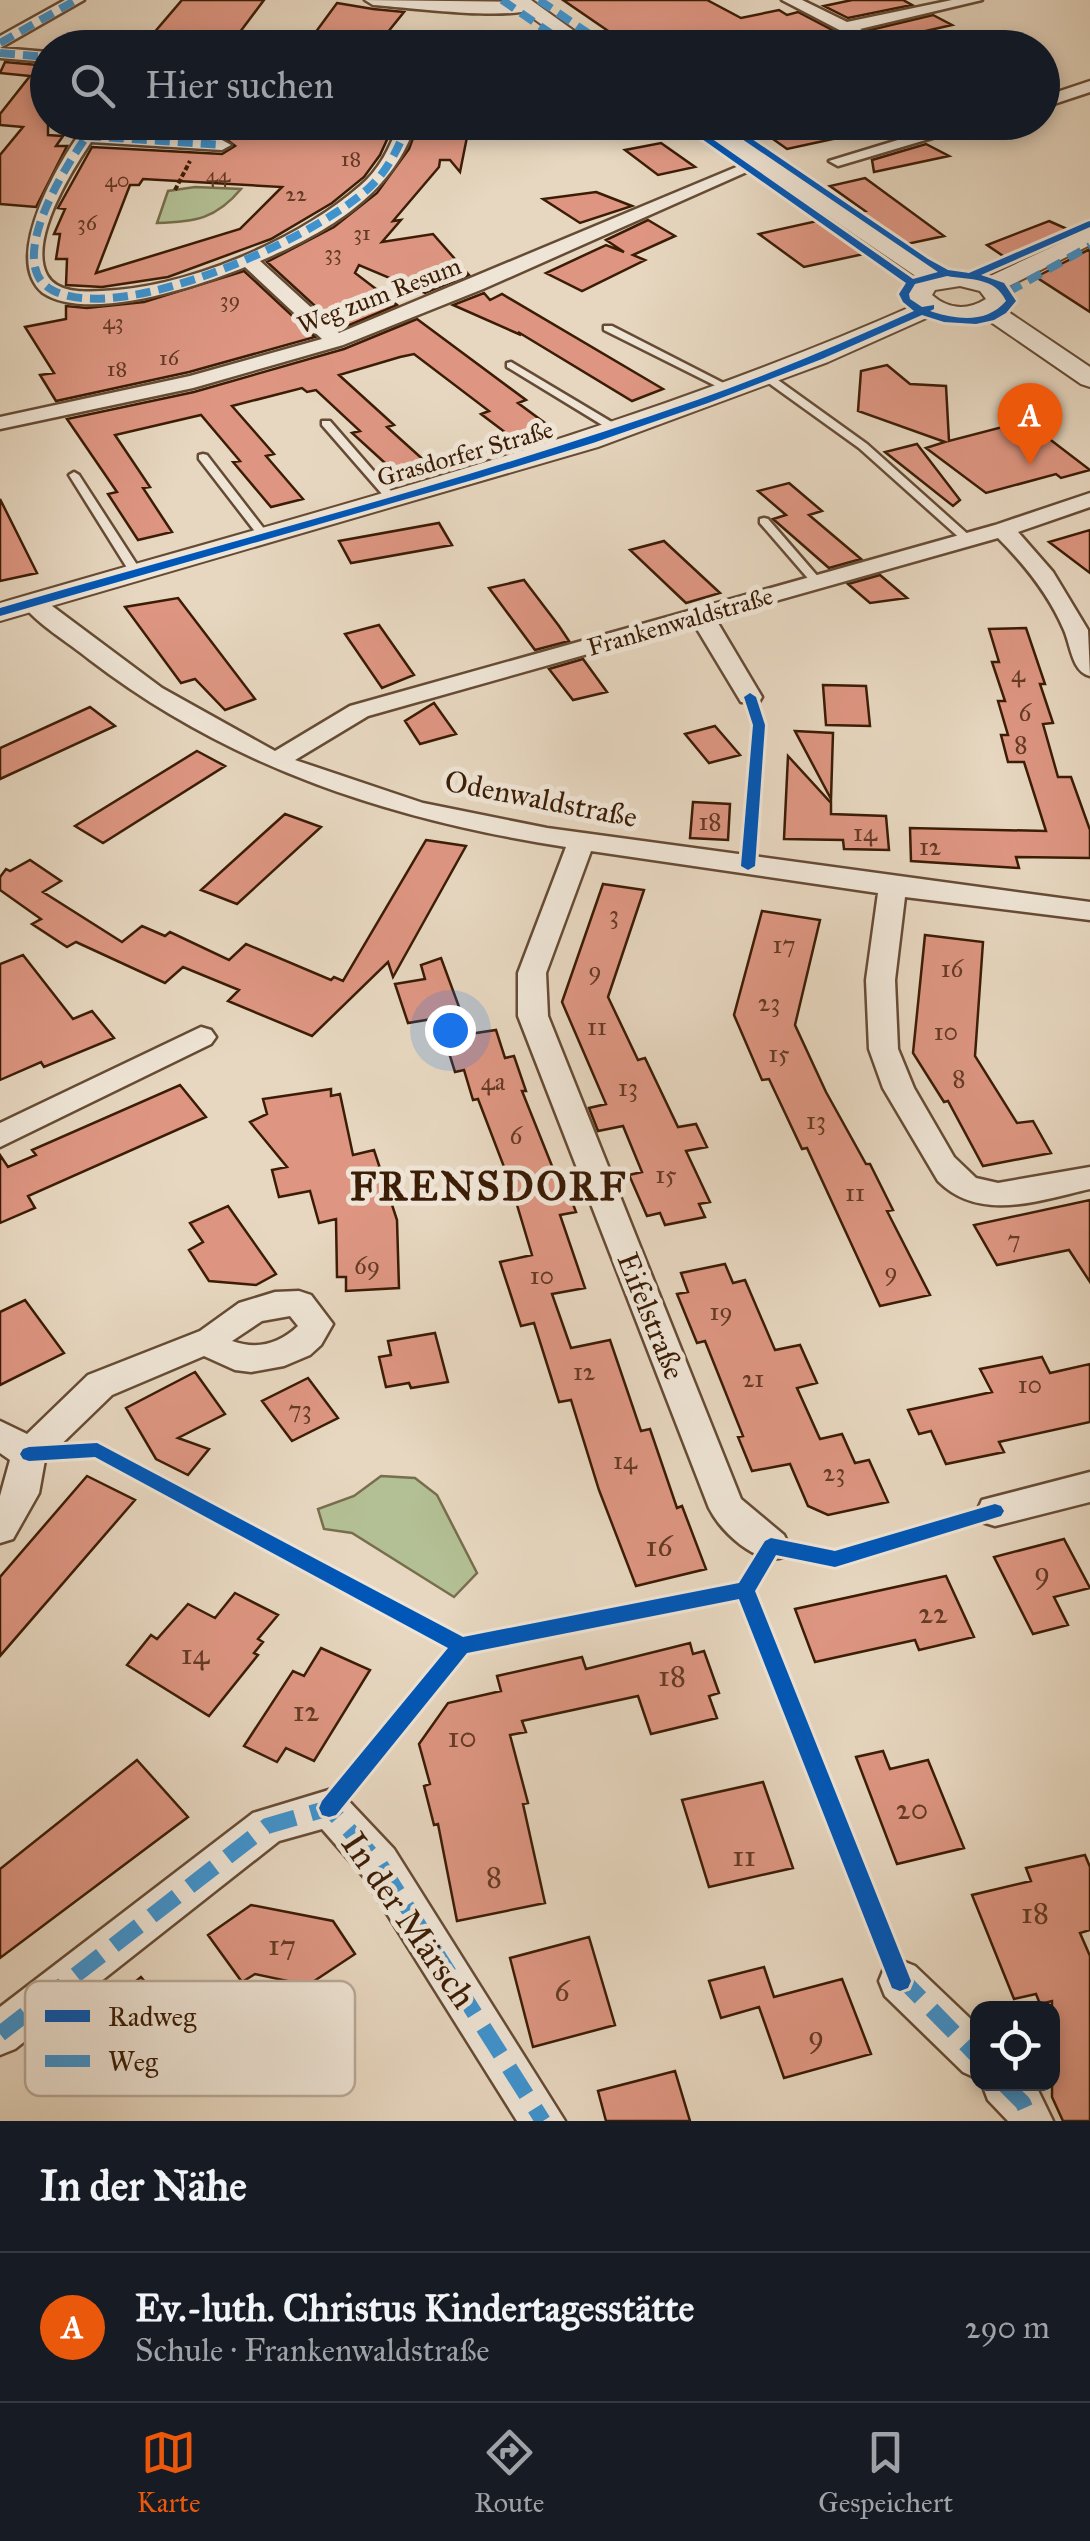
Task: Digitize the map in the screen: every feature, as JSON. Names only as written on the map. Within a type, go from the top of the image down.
[{"type":"street","points":[[0,44],[76,0]]},
{"type":"street","points":[[373,0],[492,9],[523,4],[561,30]]},
{"type":"street","points":[[790,0],[850,30]]},
{"type":"street","points":[[846,28],[974,0]]},
{"type":"street","points":[[0,54],[30,56]]},
{"type":"street","points":[[1060,97],[1090,86]]},
{"type":"street","points":[[83,140],[50,187],[40,217],[33,266],[41,282],[52,290],[99,297],[178,284],[247,259],[319,223],[360,195],[395,154],[401,140]]},
{"type":"street","points":[[187,140],[222,144]]},
{"type":"street","points":[[725,140],[938,280]]},
{"type":"street","points":[[838,162],[915,140]]},
{"type":"street","name":"Weg zum Resum","points":[[0,423],[126,398],[336,341],[438,302],[758,163]]},
{"type":"street","points":[[1090,236],[989,298],[954,314],[931,308],[919,295],[920,289],[938,280],[960,278],[989,298],[1090,379]]},
{"type":"street","points":[[247,259],[336,341]]},
{"type":"street","name":"Grasdorfer Straße","points":[[0,612],[622,432],[838,352],[931,308]]},
{"type":"street","name":"Frankenwaldstraße","points":[[278,760],[359,711],[1003,530],[1090,500]]},
{"type":"street","points":[[1003,530],[1040,568],[1059,595],[1090,669]]},
{"type":"street","name":"Odenwaldstraße","points":[[32,602],[138,684],[234,742],[313,777],[378,799],[581,843],[892,889],[1090,911]]},
{"type":"street","points":[[701,615],[750,698]]},
{"type":"street","name":"Eifelstraße","points":[[581,843],[532,973],[533,1016],[727,1508],[770,1546]]},
{"type":"street","points":[[892,889],[879,1002],[882,1037],[890,1070],[941,1164],[963,1186],[985,1193],[1090,1178]]},
{"type":"street","points":[[0,1136],[201,1036]]},
{"type":"street","points":[[0,1528],[21,1493],[14,1445],[100,1385],[192,1345],[210,1342]]},
{"type":"street","points":[[995,1512],[1090,1486]]},
{"type":"street","name":"In der Märsch","points":[[68,1981],[267,1826],[329,1808],[379,1863],[543,2121]]},
{"type":"street","points":[[900,1981],[970,2049]]},
{"type":"street","name":"In der Märsch","points":[[0,2034],[25,2015]]},
{"type":"street","points":[[1012,2091],[1024,2102],[1031,2121]]},
{"type":"lane","points":[[608,328],[732,390]]},
{"type":"lane","points":[[512,365],[622,432]]},
{"type":"lane","points":[[767,378],[863,446],[967,538]]},
{"type":"lane","points":[[326,423],[393,500]]},
{"type":"lane","points":[[203,457],[264,536]]},
{"type":"lane","points":[[74,474],[136,572]]},
{"type":"lane","points":[[764,521],[816,582]]},
{"type":"green space","points":[[195,187],[241,189],[223,207],[204,217],[157,223],[168,191]]},
{"type":"green space","points":[[381,1476],[415,1478],[437,1495],[477,1573],[454,1597],[352,1533],[324,1529],[318,1509],[354,1496]]},
{"type":"building","points":[[182,0],[264,0],[242,30],[156,30]]},
{"type":"building","points":[[563,0],[707,0],[741,18],[779,10],[787,15],[798,12],[832,30],[607,30]]},
{"type":"building","points":[[852,0],[903,0],[912,5],[848,18],[824,6]]},
{"type":"building","points":[[337,3],[404,12],[390,30],[317,30]]},
{"type":"building","points":[[933,15],[952,25],[930,30],[870,30]]},
{"type":"building","points":[[5,62],[30,64],[30,76],[0,73]]},
{"type":"building","points":[[30,76],[30,140],[60,140],[56,146],[67,146],[36,207],[0,204],[0,155],[23,127],[0,125],[0,114]]},
{"type":"building","points":[[227,140],[387,140],[364,177],[332,203],[271,239],[168,277],[102,287],[66,285],[67,259],[56,259],[60,234],[54,234],[65,209],[58,208],[92,147],[222,154],[235,146]],"holes":[[[143,179],[282,187],[240,229],[96,273],[130,185],[139,185]]]},
{"type":"building","points":[[412,140],[466,140],[460,172],[450,160],[440,160],[439,167],[393,221],[401,220],[382,242],[433,234],[469,275],[425,293],[359,265],[355,273],[397,305],[340,329],[267,262],[334,227],[377,193]]},
{"type":"building","points":[[774,140],[828,140],[787,149]]},
{"type":"building","points":[[661,143],[695,167],[658,175],[625,150]]},
{"type":"building","points":[[926,144],[949,156],[874,172],[872,160]]},
{"type":"building","points":[[865,178],[944,236],[907,244],[858,212],[865,211],[830,186]]},
{"type":"building","points":[[596,192],[632,206],[580,223],[543,199]]},
{"type":"building","points":[[826,219],[873,252],[804,267],[759,234]]},
{"type":"building","points":[[648,220],[675,236],[633,255],[645,260],[582,291],[546,273],[606,245],[624,252],[606,240]]},
{"type":"building","points":[[1049,221],[1074,232],[1012,262],[987,245]]},
{"type":"building","points":[[1090,249],[1090,312],[1036,277]]},
{"type":"building","points":[[244,271],[315,337],[189,372],[56,401],[40,375],[54,373],[25,327],[66,319],[66,306],[87,308],[144,302]]},
{"type":"building","points":[[484,293],[490,300],[502,294],[663,389],[632,401],[518,332],[521,335],[453,305]]},
{"type":"building","points":[[417,319],[526,400],[518,403],[553,429],[518,442],[481,414],[489,411],[414,354],[400,357],[339,375],[394,425],[387,427],[428,464],[396,473],[352,433],[360,431],[316,390],[307,392],[302,388],[232,406],[274,454],[266,456],[303,499],[271,507],[233,462],[240,461],[201,415],[115,435],[150,487],[143,488],[172,532],[138,540],[108,494],[117,492],[67,419],[194,392],[344,349]]},
{"type":"building","points":[[887,365],[910,384],[946,386],[949,441],[1026,421],[1090,470],[1061,478],[1056,474],[986,493],[926,448],[945,442],[858,411],[861,371]]},
{"type":"building","points":[[917,444],[960,500],[953,506],[885,452]]},
{"type":"building","points":[[789,483],[822,511],[809,515],[861,559],[829,568],[773,519],[786,515],[758,491]]},
{"type":"building","points":[[0,499],[37,573],[0,581]]},
{"type":"building","points":[[439,523],[452,545],[351,563],[339,541]]},
{"type":"building","points":[[1090,530],[1090,573],[1049,542]]},
{"type":"building","points":[[664,541],[720,593],[686,603],[630,550]]},
{"type":"building","points":[[880,575],[907,598],[870,603],[848,584]]},
{"type":"building","points":[[524,580],[569,641],[535,650],[489,588]]},
{"type":"building","points":[[178,598],[255,699],[225,710],[195,679],[181,683],[125,607]]},
{"type":"building","points":[[379,625],[414,675],[382,688],[345,634]]},
{"type":"building","points":[[1026,628],[1053,723],[1043,724],[1058,777],[1071,777],[1090,830],[1090,858],[1016,857],[1019,868],[911,861],[910,828],[1046,831],[1024,762],[1008,762],[1001,735],[1008,735],[998,701],[1005,701],[992,662],[999,662],[989,629]]},
{"type":"building","points":[[583,659],[607,692],[573,700],[549,669]]},
{"type":"building","points":[[823,685],[866,686],[870,726],[826,725]]},
{"type":"building","points":[[434,703],[456,734],[420,744],[405,721]]},
{"type":"building","points":[[90,707],[115,726],[0,779],[0,748]]},
{"type":"building","points":[[715,726],[740,755],[709,763],[685,734]]},
{"type":"building","points":[[795,731],[833,733],[831,799]]},
{"type":"building","points":[[197,751],[225,766],[103,843],[75,826]]},
{"type":"building","points":[[788,756],[831,803],[831,814],[886,816],[889,850],[844,849],[843,840],[784,839]]},
{"type":"building","points":[[693,802],[730,804],[728,840],[690,838]]},
{"type":"building","points":[[285,814],[321,827],[237,904],[201,890]]},
{"type":"building","points":[[426,840],[466,846],[393,977],[388,962],[312,1036],[228,1001],[239,990],[183,967],[165,983],[76,942],[67,947],[32,924],[41,919],[0,890],[0,877],[6,869],[10,871],[30,860],[61,881],[43,892],[122,942],[142,926],[165,936],[170,932],[229,960],[246,944],[331,980],[334,977],[343,981]]},
{"type":"building","points":[[603,884],[644,890],[608,997],[638,1060],[645,1058],[678,1127],[696,1124],[707,1147],[686,1151],[710,1202],[699,1204],[705,1217],[665,1225],[660,1213],[647,1216],[629,1175],[642,1172],[623,1126],[598,1131],[589,1108],[606,1104],[562,1002]]},
{"type":"building","points":[[762,911],[820,920],[795,1025],[826,1092],[893,1210],[887,1211],[930,1295],[880,1306],[807,1148],[802,1149],[769,1079],[762,1080],[734,1015]]},
{"type":"building","points":[[925,935],[983,942],[975,1056],[1017,1123],[1033,1121],[1051,1153],[983,1166],[948,1101],[944,1102],[913,1053]]},
{"type":"building","points":[[23,955],[73,1019],[92,1011],[114,1038],[44,1067],[41,1062],[0,1080],[0,964]]},
{"type":"building","points":[[441,958],[469,1034],[496,1030],[505,1058],[514,1056],[526,1091],[522,1091],[556,1176],[562,1175],[576,1212],[560,1215],[585,1288],[552,1294],[571,1348],[610,1340],[641,1431],[650,1429],[677,1508],[682,1506],[706,1569],[636,1586],[599,1490],[571,1400],[559,1402],[534,1323],[521,1326],[500,1262],[532,1255],[511,1185],[478,1099],[473,1100],[464,1070],[455,1072],[438,1018],[408,1023],[395,984],[425,979],[421,965]]},
{"type":"building","points":[[180,1085],[206,1117],[28,1196],[35,1208],[0,1223],[0,1155],[8,1167],[36,1155],[32,1150]]},
{"type":"building","points":[[331,1089],[331,1096],[340,1094],[353,1155],[374,1150],[397,1220],[399,1288],[346,1291],[346,1277],[337,1277],[336,1219],[319,1223],[310,1191],[279,1197],[272,1170],[287,1167],[250,1122],[267,1114],[263,1099]]},
{"type":"building","points":[[1090,1200],[1090,1282],[1069,1250],[997,1265],[974,1225]]},
{"type":"building","points":[[228,1206],[276,1274],[256,1285],[209,1281],[189,1250],[203,1242],[190,1223]]},
{"type":"building","points":[[725,1264],[733,1283],[745,1280],[775,1350],[800,1345],[817,1383],[797,1388],[820,1439],[842,1434],[855,1463],[869,1460],[888,1502],[828,1515],[808,1506],[790,1464],[752,1471],[738,1437],[743,1436],[705,1341],[697,1343],[677,1294],[688,1292],[681,1273]]},
{"type":"building","points":[[25,1300],[64,1353],[0,1385],[0,1312]]},
{"type":"building","points":[[435,1333],[448,1382],[411,1388],[409,1383],[386,1387],[379,1357],[391,1355],[388,1341]]},
{"type":"building","points":[[1042,1357],[1050,1373],[1090,1364],[1090,1422],[999,1442],[1004,1452],[946,1464],[931,1431],[919,1434],[908,1410],[992,1392],[980,1369]]},
{"type":"building","points":[[195,1372],[225,1414],[178,1438],[209,1449],[188,1475],[156,1459],[126,1408]]},
{"type":"building","points":[[308,1378],[338,1418],[292,1441],[262,1401]]},
{"type":"building","points":[[87,1476],[135,1500],[0,1656],[0,1577]]},
{"type":"building","points":[[1064,1539],[1090,1588],[1054,1597],[1068,1625],[1033,1634],[994,1557]]},
{"type":"building","points":[[946,1576],[974,1637],[919,1650],[915,1640],[815,1662],[795,1609]]},
{"type":"building","points":[[235,1593],[278,1615],[258,1639],[263,1642],[254,1653],[258,1655],[209,1716],[127,1665],[151,1635],[157,1639],[188,1604],[215,1618]]},
{"type":"building","points":[[690,1643],[693,1654],[704,1651],[719,1693],[709,1696],[717,1718],[651,1734],[638,1696],[522,1721],[526,1732],[510,1735],[528,1803],[523,1804],[545,1903],[457,1921],[438,1824],[434,1825],[424,1786],[430,1784],[419,1744],[448,1703],[501,1691],[497,1676],[582,1657],[586,1669]]},
{"type":"building","points":[[321,1648],[370,1670],[314,1761],[286,1748],[277,1762],[244,1746],[293,1671],[304,1676]]},
{"type":"building","points":[[883,1751],[890,1769],[928,1760],[964,1848],[897,1864],[856,1757]]},
{"type":"building","points":[[137,1760],[188,1817],[0,1958],[0,1869]]},
{"type":"building","points":[[763,1782],[793,1868],[709,1887],[682,1800]]},
{"type":"building","points":[[1085,1855],[1090,1867],[1090,1930],[1080,1933],[1090,1956],[1090,2121],[1063,2121],[1052,2097],[1052,2091],[1060,2091],[1060,2001],[1039,2001],[1036,1994],[1014,1999],[972,1895],[1031,1881],[1026,1868]]},
{"type":"building","points":[[251,1905],[333,1921],[355,1954],[314,1981],[288,1981],[255,1974],[241,1981],[208,1935]]},
{"type":"building","points":[[589,1937],[615,2025],[533,2047],[510,1958]]},
{"type":"building","points":[[764,1967],[774,1997],[842,1979],[871,2054],[784,2078],[759,2007],[721,2018],[709,1981]]},
{"type":"building","points":[[675,2071],[690,2121],[606,2121],[598,2091]]},
{"type":"marked path","points":[[0,43],[76,0]]},
{"type":"marked path","points":[[502,0],[546,30]]},
{"type":"marked path","points":[[539,0],[583,30]]},
{"type":"marked path","points":[[0,53],[30,56]]},
{"type":"marked path","points":[[84,140],[46,206],[33,255],[37,276],[51,290],[82,298],[123,296],[168,287],[217,272],[308,231],[369,188],[401,140]]},
{"type":"marked path","points":[[146,140],[222,145]]},
{"type":"marked path","points":[[1008,292],[1090,246]]},
{"type":"marked path","points":[[68,1981],[267,1826],[329,1808],[379,1863],[543,2121]]},
{"type":"marked path","points":[[898,1975],[970,2049]]},
{"type":"marked path","points":[[0,2034],[25,2015]]},
{"type":"marked path","points":[[1011,2091],[1023,2103],[1031,2121]]},
{"type":"cycle path","points":[[708,140],[911,282]]},
{"type":"cycle path","points":[[747,140],[947,273]]},
{"type":"cycle path","points":[[973,275],[1090,224]]},
{"type":"cycle path","points":[[947,273],[993,281],[1007,292],[1011,301],[990,318],[960,321],[929,314],[906,300],[904,294],[911,282],[947,273]]},
{"type":"cycle path","points":[[0,612],[589,441],[819,357],[931,307]]},
{"type":"cycle path","points":[[748,866],[759,725],[750,697]]},
{"type":"cycle path","points":[[29,1454],[97,1450],[461,1646]]},
{"type":"cycle path","points":[[329,1808],[461,1646],[745,1590],[771,1546],[835,1559],[995,1511]]},
{"type":"cycle path","points":[[745,1590],[900,1981]]},
{"type":"place","name":"Ev.-luth. Christus Kindertagesstätte","points":[[1030,465]]},
{"type":"district","name":"FRENSDORF","points":[[489,1186]]}]
